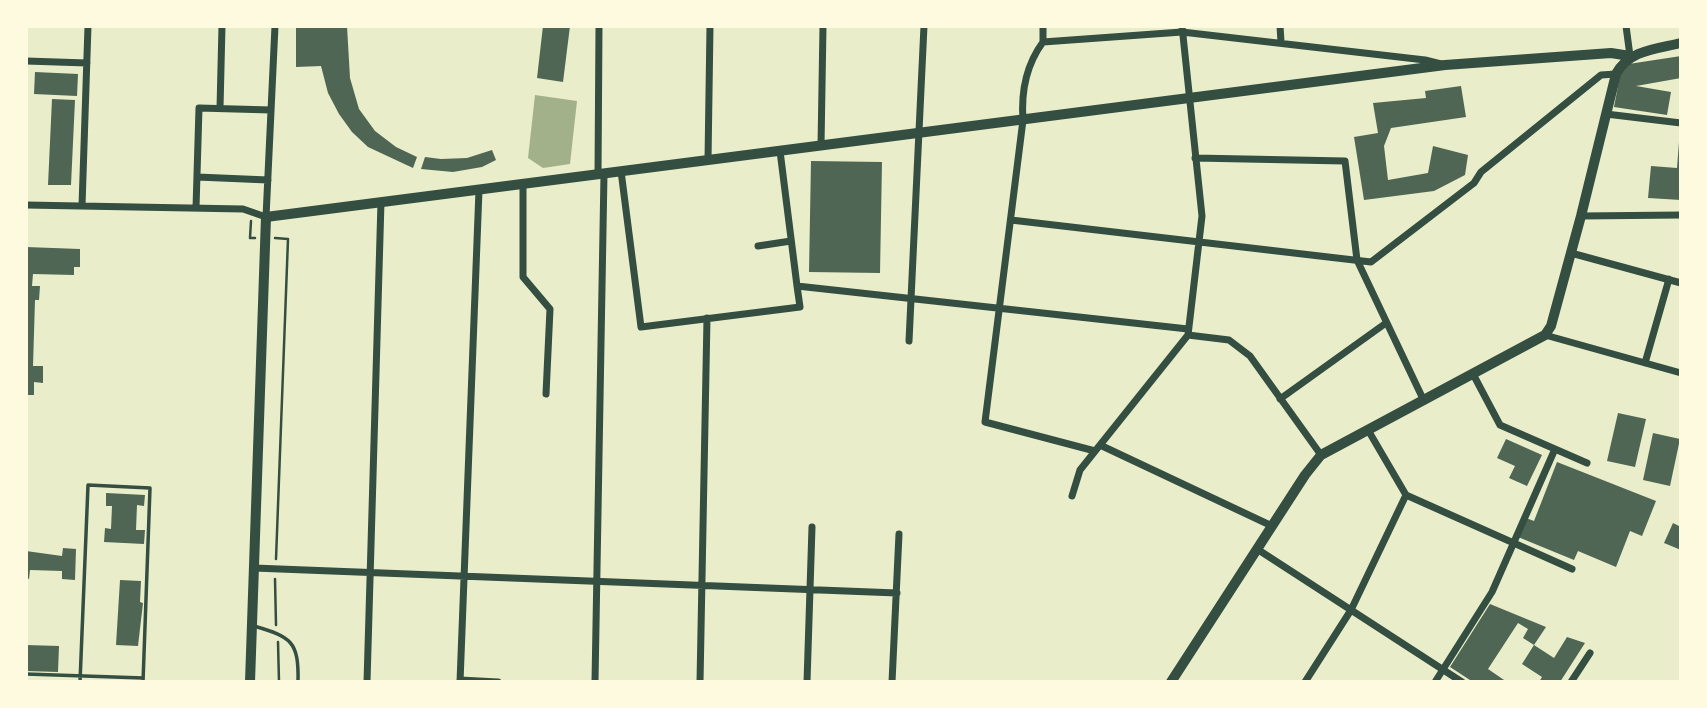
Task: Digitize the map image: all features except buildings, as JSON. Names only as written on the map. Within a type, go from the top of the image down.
[{"type":"street","points":[[82,206],[88,26]]},
{"type":"street","points":[[220,108],[222,26]]},
{"type":"street","points":[[250,682],[275,26]]},
{"type":"street","points":[[595,682],[601,174],[599,26]]},
{"type":"street","points":[[708,160],[710,26]]},
{"type":"street","points":[[821,146],[823,26]]},
{"type":"street","points":[[909,341],[925,26]]},
{"type":"street","points":[[1043,26],[1043,42],[1032,56],[1021,97],[1023,120],[985,422],[1097,448],[1272,526]]},
{"type":"street","points":[[1280,26],[1281,43]]},
{"type":"street","points":[[1626,26],[1630,56]]},
{"type":"street","points":[[1043,42],[1182,29],[1425,60],[1445,65]]},
{"type":"street","points":[[1072,496],[1080,470],[1188,332],[1202,216],[1182,29]]},
{"type":"street","points":[[26,205],[243,209],[266,217],[1445,65],[1611,53],[1630,56],[1681,43]]},
{"type":"street","points":[[1171,682],[1305,475],[1321,455],[1545,335],[1551,326],[1571,253],[1616,74],[1620,65],[1630,56]]},
{"type":"street","points":[[26,61],[87,63]]},
{"type":"street","points":[[1010,220],[1371,262],[1474,183],[1481,172],[1601,75],[1616,74]]},
{"type":"street","points":[[196,208],[199,108],[271,110]]},
{"type":"street","points":[[1606,114],[1681,123]]},
{"type":"street","points":[[621,171],[641,327],[665,324],[800,307],[802,286],[791,242],[780,151]]},
{"type":"street","points":[[1195,158],[1345,161],[1357,260],[1424,401]]},
{"type":"street","points":[[197,177],[268,180]]},
{"type":"street","points":[[523,184],[523,277],[550,309],[546,394]]},
{"type":"street","points":[[479,190],[460,681],[498,682]]},
{"type":"street","points":[[367,682],[381,202]]},
{"type":"street","points":[[1581,216],[1681,215]]},
{"type":"street","points":[[758,246],[791,242]]},
{"type":"street","points":[[1571,253],[1681,283]]},
{"type":"street","points":[[1645,363],[1669,279]]},
{"type":"street","points":[[802,286],[999,308],[1188,332],[1229,340],[1250,356],[1321,455]]},
{"type":"street","points":[[699,682],[707,318]]},
{"type":"street","points":[[1280,399],[1386,323]]},
{"type":"street","points":[[1545,335],[1681,373]]},
{"type":"street","points":[[1473,374],[1500,425],[1587,463]]},
{"type":"street","points":[[1368,430],[1406,495],[1572,569]]},
{"type":"street","points":[[1435,682],[1492,592],[1555,449]]},
{"type":"street","points":[[1306,682],[1351,610],[1406,495]]},
{"type":"street","points":[[807,682],[812,527]]},
{"type":"street","points":[[892,682],[899,534]]},
{"type":"street","points":[[1257,549],[1462,682]]},
{"type":"street","points":[[254,568],[897,593]]},
{"type":"street","points":[[1571,682],[1590,653]]},
{"type":"lane","points":[[26,674],[80,676],[141,680],[150,488],[88,485],[80,676],[80,682]]},
{"type":"lane","points":[[252,626],[277,633],[291,643],[299,660],[298,682]]},
{"type":"path","points":[[251,218],[250,238],[288,239],[274,610],[280,653],[279,682]]},
{"type":"shaded area","points":[[535,95],[577,101],[570,164],[543,168],[528,158]]}]
